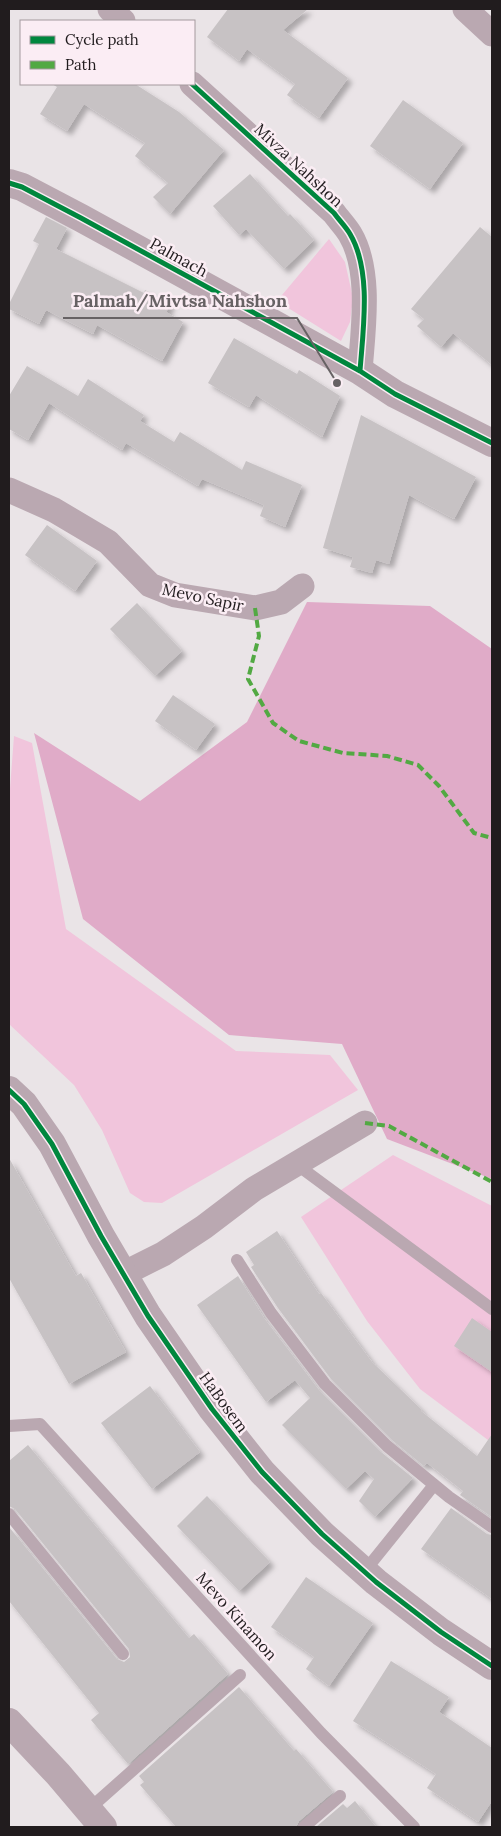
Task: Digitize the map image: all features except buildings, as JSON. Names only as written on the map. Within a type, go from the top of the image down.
[{"type":"street","points":[[110,9],[122,20]]},
{"type":"street","points":[[465,9],[491,30]]},
{"type":"street","name":"Mivza Nahshon","points":[[193,85],[334,213],[351,235],[361,265],[365,293],[360,371]]},
{"type":"street","name":"Palmach","points":[[9,183],[22,187],[81,218],[360,371],[395,394],[492,443]]},
{"type":"street","name":"Mevo Sapir","points":[[10,495],[54,510],[108,542],[150,586],[175,595],[255,608],[280,602],[302,586]]},
{"type":"street","name":"HaBosem","points":[[9,1090],[24,1104],[52,1144],[148,1316],[212,1409],[262,1472],[322,1534],[364,1572],[441,1632],[492,1666]]},
{"type":"street","points":[[123,1274],[163,1254],[204,1227],[254,1189],[365,1124]]},
{"type":"street","points":[[9,1722],[96,1818]]},
{"type":"lane","points":[[296,1164],[492,1309]]},
{"type":"lane","points":[[237,1260],[271,1313],[324,1384],[387,1446],[434,1485],[492,1527]]},
{"type":"lane","name":"Mevo Kinamon","points":[[9,1426],[40,1424],[321,1733],[414,1827]]},
{"type":"lane","points":[[364,1572],[434,1485]]},
{"type":"lane","points":[[9,1514],[123,1654]]},
{"type":"lane","points":[[96,1818],[240,1675]]},
{"type":"lane","points":[[304,1827],[340,1796]]},
{"type":"shaded area","points":[[329,239],[345,262],[353,298],[350,322],[341,341],[277,301]]},
{"type":"shaded area","points":[[307,602],[430,606],[492,649],[492,1179],[387,1139],[342,1044],[229,1035],[83,919],[34,733],[140,801],[247,722]]},
{"type":"shaded area","points":[[14,736],[32,743],[66,929],[236,1051],[330,1055],[358,1090],[162,1203],[144,1202],[130,1193],[102,1130],[74,1085],[9,1024],[9,802]]},
{"type":"shaded area","points":[[393,1155],[492,1206],[492,1443],[420,1389],[367,1321],[301,1217]]},
{"type":"marked path","points":[[255,608],[259,636],[248,679],[273,723],[299,741],[343,753],[387,756],[418,765],[439,786],[474,833],[492,838]]},
{"type":"marked path","points":[[365,1123],[389,1126],[492,1182]]},
{"type":"cycle path","points":[[193,85],[334,213],[350,234],[357,249],[364,283],[364,319],[360,371]]},
{"type":"cycle path","points":[[9,183],[22,187],[81,218],[360,371],[395,394],[492,443]]},
{"type":"cycle path","points":[[9,1090],[24,1104],[52,1144],[101,1236],[148,1316],[212,1409],[262,1472],[322,1534],[376,1582],[441,1632],[492,1666]]},
{"type":"place","name":"Palmah/Mivtsa Nahshon","points":[[337,383]]}]
